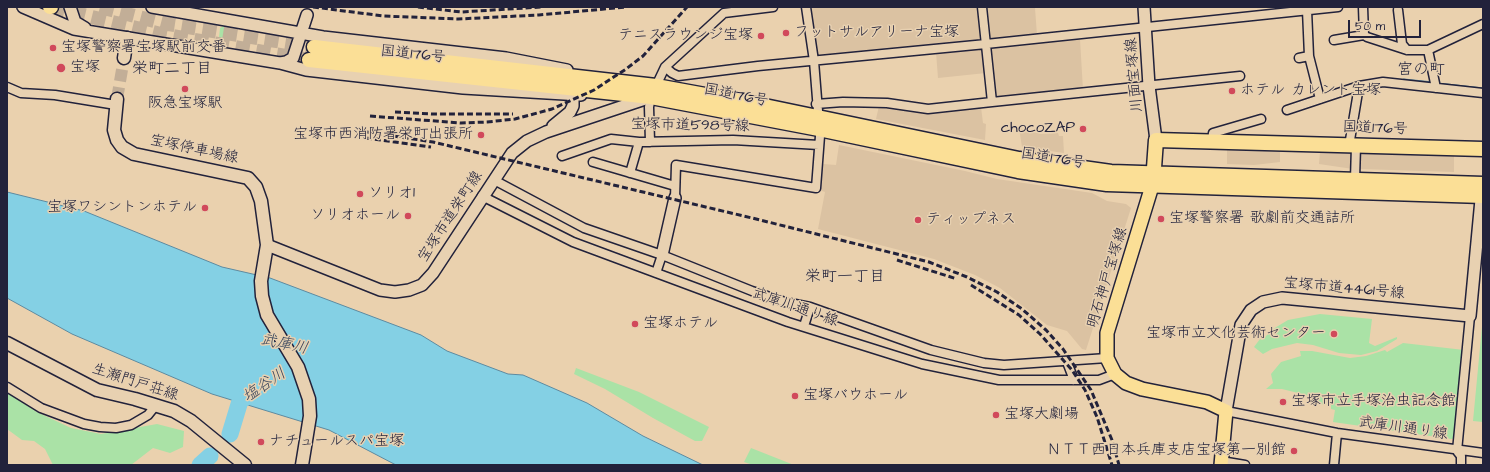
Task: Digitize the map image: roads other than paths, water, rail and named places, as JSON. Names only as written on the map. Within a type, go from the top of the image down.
[{"type":"highway","name":"国道176号","points":[[315,48],[592,78],[653,91],[818,117],[1019,159],[1111,172],[1153,180],[1483,189]]},
{"type":"highway","name":"国道176号","points":[[315,48],[625,94],[653,91]]},
{"type":"highway","name":"国道176号","points":[[1156,140],[1483,149]]},
{"type":"highway","points":[[1153,180],[1156,140]]},
{"type":"highway","name":"国道176号","points":[[1153,180],[1355,179],[1483,189]]},
{"type":"main road","points":[[124,58],[127,38]]},
{"type":"main road","name":"宝塚停車場線","points":[[117,102],[114,130],[117,140],[122,147],[134,154],[248,178],[256,187],[261,201],[266,250],[261,281],[262,296],[267,315],[298,367],[309,399],[310,416],[302,465]]},
{"type":"main road","name":"明石神戸宝塚線","points":[[1153,180],[1107,333],[1107,358],[1115,374],[1126,383],[1142,389],[1207,402],[1226,411]]},
{"type":"main road","name":"生瀬門戸荘線","points":[[7,343],[97,390],[174,411],[191,421],[245,465]]},
{"type":"main road","points":[[1221,463],[1226,411]]},
{"type":"street","points":[[22,7],[74,29],[89,30],[127,38],[280,63],[306,70],[463,88],[574,95],[625,94]]},
{"type":"street","points":[[69,7],[74,22],[89,30]]},
{"type":"street","points":[[152,7],[285,29],[301,34],[315,48]]},
{"type":"street","points":[[650,142],[649,107],[653,91],[664,67],[724,13],[773,7]]},
{"type":"street","points":[[656,273],[662,255],[675,198],[676,165],[816,188],[820,145],[814,61],[806,7]]},
{"type":"street","points":[[982,7],[992,102]]},
{"type":"street","name":"川面宝塚線","points":[[1144,7],[1149,86],[1156,140]]},
{"type":"street","points":[[664,67],[678,76],[1338,7]]},
{"type":"street","points":[[1363,7],[1364,35]]},
{"type":"street","points":[[1307,10],[1309,56],[1320,99]]},
{"type":"street","points":[[1398,10],[1402,44],[1406,50]]},
{"type":"street","points":[[285,29],[294,27],[308,11]]},
{"type":"street","points":[[280,63],[290,61],[295,55],[308,11]]},
{"type":"street","points":[[308,11],[308,26],[314,33],[315,48]]},
{"type":"street","points":[[1334,40],[1364,35],[1406,50],[1428,50],[1483,24]]},
{"type":"street","points":[[285,29],[293,40],[295,55]]},
{"type":"street","points":[[1428,50],[1436,88]]},
{"type":"street","points":[[1299,58],[1309,56]]},
{"type":"street","points":[[818,117],[843,102],[887,103],[928,109],[1240,76]]},
{"type":"street","points":[[1287,110],[1359,86],[1383,82],[1483,93]]},
{"type":"street","points":[[1355,179],[1353,146],[1359,86]]},
{"type":"street","points":[[7,87],[21,93],[117,102]]},
{"type":"street","name":"宝塚市道栄町線","points":[[266,250],[380,290],[395,292],[409,290],[422,285],[433,272],[482,196],[512,154],[527,141],[546,132],[653,91]]},
{"type":"street","points":[[546,132],[570,112],[573,106],[574,95]]},
{"type":"street","points":[[1212,142],[1213,133],[1260,119]]},
{"type":"street","name":"宝塚市道598号線","points":[[562,156],[611,139],[639,142],[733,140],[820,145]]},
{"type":"street","points":[[630,173],[639,142]]},
{"type":"street","points":[[593,162],[675,186]]},
{"type":"street","name":"武庫川通り線","points":[[494,180],[584,228],[662,255],[785,302],[810,307],[931,350],[984,363],[1004,365],[1067,362],[1107,358]]},
{"type":"street","points":[[1461,465],[1461,456],[1457,450],[1483,189]]},
{"type":"street","name":"武庫川通り線","points":[[482,196],[573,242],[804,326],[922,364],[982,378],[998,380],[1099,380],[1115,374]]},
{"type":"street","name":"宝塚市道4461号線","points":[[1226,411],[1241,325],[1251,310],[1263,302],[1282,298],[1470,316]]},
{"type":"street","points":[[804,326],[810,307]]},
{"type":"street","points":[[1067,362],[1074,380]]},
{"type":"street","points":[[7,387],[41,408],[84,424],[100,427],[116,428],[131,425],[148,415],[156,405]]},
{"type":"street","name":"武庫川通り線","points":[[1226,411],[1337,433],[1483,453]]},
{"type":"street","points":[[1334,465],[1337,433]]},
{"type":"street","points":[[1221,463],[1245,465]]},
{"type":"water","name":"武庫川","points":[[7,192],[84,211],[222,267],[270,278],[421,335],[447,351],[508,374],[523,375],[587,403],[643,436],[703,465],[396,465],[329,430],[212,394],[72,334],[7,298]]},
{"type":"waterway","points":[[1404,80],[1433,83]]},
{"type":"waterway","points":[[1438,84],[1483,89]]},
{"type":"waterway","name":"塩谷川","points":[[230,434],[240,401],[257,389]]},
{"type":"waterway","name":"塩谷川","points":[[200,465],[210,456]]},
{"type":"tunnel","points":[[51,7],[161,34],[309,60]]},
{"type":"tunnel","points":[[100,7],[162,23],[314,47]]},
{"type":"tunnel","points":[[117,99],[124,58]]},
{"type":"railway","points":[[313,7],[384,16],[458,19],[539,15],[626,7]]},
{"type":"railway","points":[[418,7],[461,12],[541,7]]},
{"type":"railway","points":[[370,116],[461,123],[515,119],[552,109],[594,90],[626,69],[643,56],[687,7]]},
{"type":"railway","points":[[395,112],[433,114],[513,114]]},
{"type":"railway","points":[[367,132],[433,142],[752,218],[929,262],[967,277],[997,292],[1022,309],[1046,330],[1063,349],[1091,390],[1112,440],[1119,465]]},
{"type":"railway","points":[[366,138],[431,147]]},
{"type":"railway","points":[[897,260],[957,279]]},
{"type":"railway","points":[[971,285],[1019,315],[1040,334],[1072,370],[1085,390],[1097,417],[1112,465]]},
{"type":"place","name":"フットサルアリーナ宝塚","points":[[786,33]]},
{"type":"place","name":"テニスラウンジ宝塚","points":[[761,36]]},
{"type":"place","name":"宝塚警察署宝塚駅前交番","points":[[53,48]]},
{"type":"place","name":"宝塚","points":[[61,68]]},
{"type":"place","name":"阪急宝塚駅","points":[[185,89]]},
{"type":"place","name":"ホテル カレント宝塚","points":[[1232,91]]},
{"type":"place","name":"chocoZAP","points":[[1083,129]]},
{"type":"place","name":"宝塚市西消防署栄町出張所","points":[[481,135]]},
{"type":"place","name":"ソリオ1","points":[[360,194]]},
{"type":"place","name":"宝塚ワシントンホテル","points":[[205,208]]},
{"type":"place","name":"ソリオホール","points":[[408,216]]},
{"type":"place","name":"宝塚警察署 歌劇前交通詰所","points":[[1161,219]]},
{"type":"place","name":"ティップネス","points":[[918,220]]},
{"type":"place","name":"宝塚ホテル","points":[[635,324]]},
{"type":"place","name":"宝塚市立文化芸術センター","points":[[1334,334]]},
{"type":"place","name":"宝塚バウホール","points":[[795,396]]},
{"type":"place","name":"宝塚市立手塚治虫記念館","points":[[1283,402]]},
{"type":"place","name":"宝塚大劇場","points":[[996,415]]},
{"type":"place","name":"ナチュールスパ宝塚","points":[[261,442]]},
{"type":"place","name":"ＮＴＴ西日本兵庫支店宝塚第一別館","points":[[1294,451]]},
{"type":"district","name":"栄町二丁目","points":[[172,70]]},
{"type":"district","name":"宮の町","points":[[1421,71]]},
{"type":"district","name":"栄町一丁目","points":[[845,278]]}]
